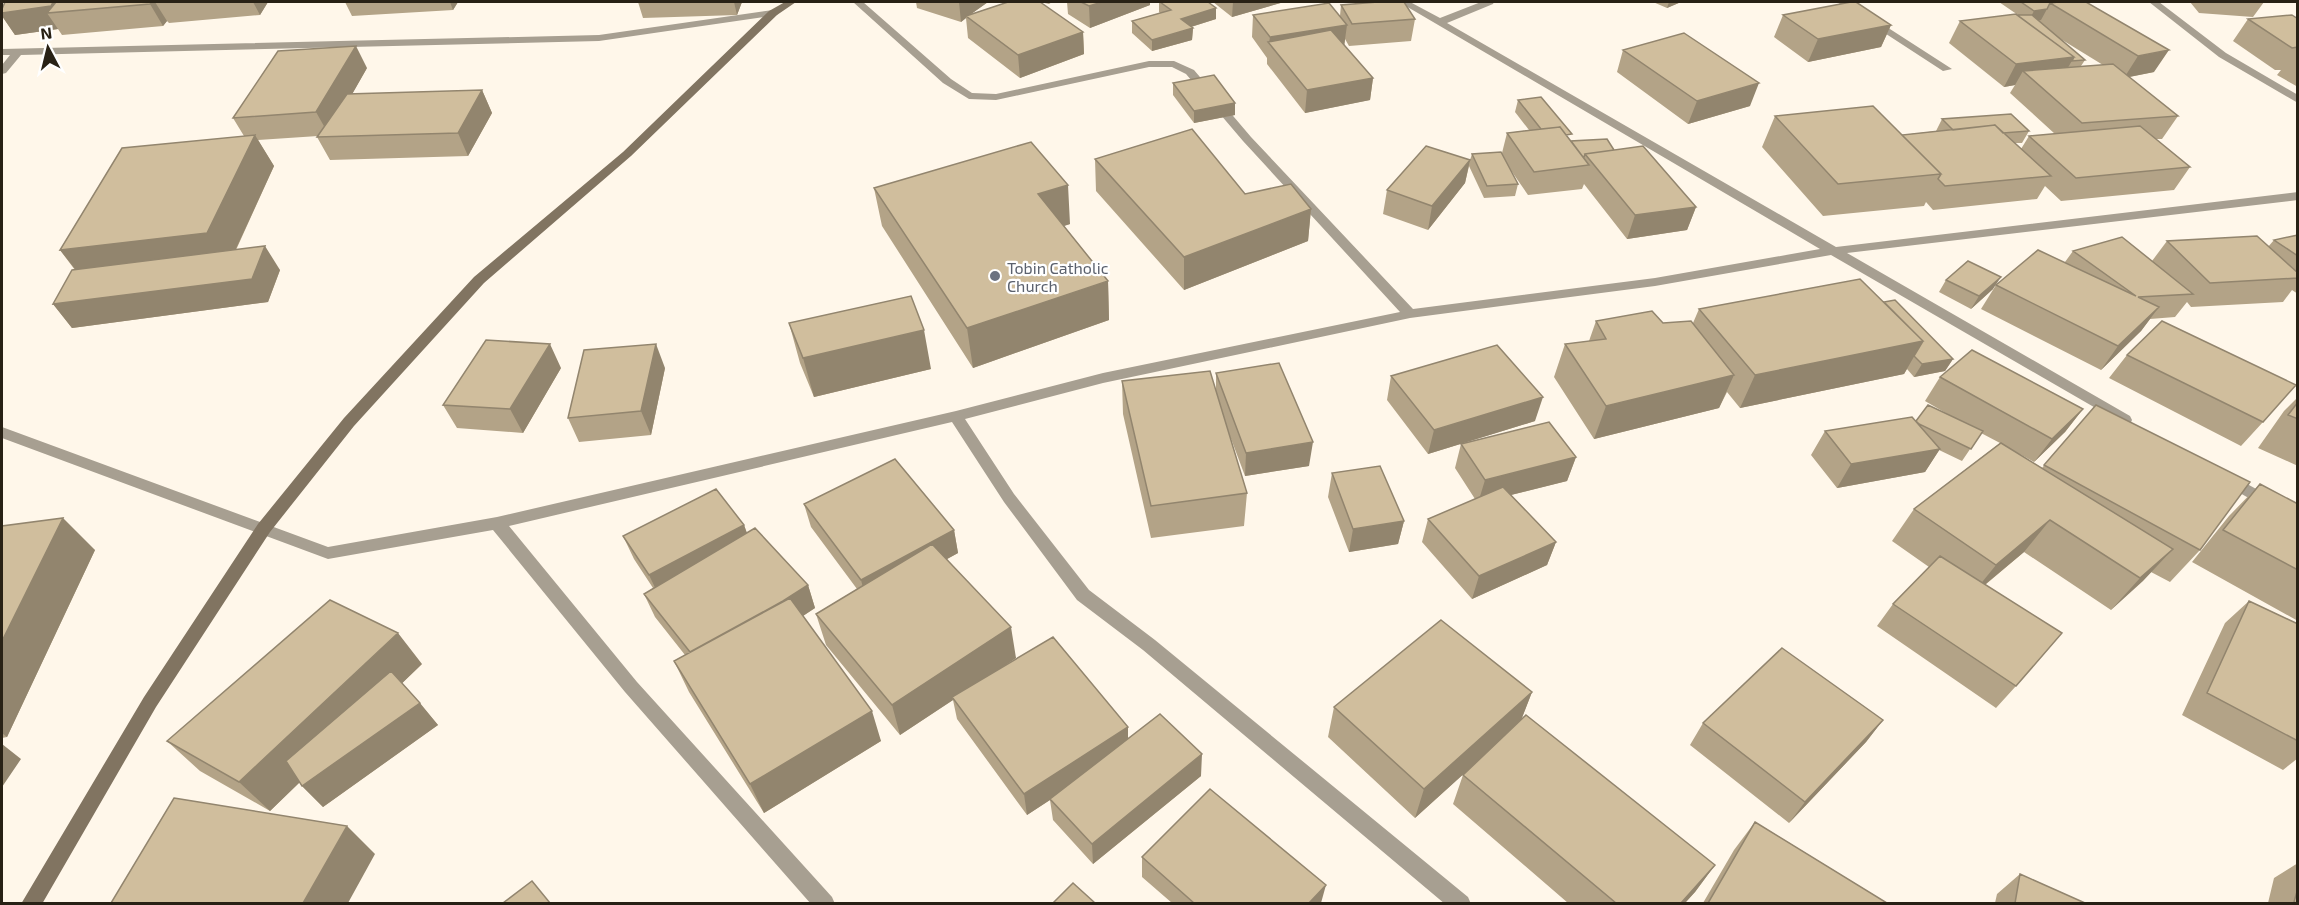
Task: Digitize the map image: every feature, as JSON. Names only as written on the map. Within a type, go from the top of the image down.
[{"type":"main road","points":[[32,903],[150,702],[264,528],[349,422],[479,280],[627,154],[773,13],[791,2]]},
{"type":"street","points":[[858,2],[947,81],[969,96],[996,97],[1149,64],[1174,64],[1190,72],[1247,139],[1410,314]]},
{"type":"street","points":[[1404,2],[2132,424]]},
{"type":"street","points":[[1440,22],[1489,2]]},
{"type":"street","points":[[1842,2],[1947,69]]},
{"type":"street","points":[[2154,2],[2193,36],[2250,74],[2298,100]]},
{"type":"street","points":[[2,52],[599,38],[773,13]]},
{"type":"street","points":[[2,70],[18,52]]},
{"type":"street","points":[[2,432],[328,553],[497,522],[956,416],[1103,378],[1410,314],[1655,282],[1832,251],[2298,196]]},
{"type":"street","points":[[956,416],[1009,498],[1083,596],[1149,645],[1461,903]]},
{"type":"street","points":[[2215,472],[2298,520]]},
{"type":"street","points":[[497,522],[631,687],[825,903]]},
{"type":"building","points":[[5,2],[53,2],[51,6],[2,13]]},
{"type":"building","points":[[56,2],[152,2],[47,13]]},
{"type":"building","points":[[1008,2],[1040,2],[1083,32],[1018,55],[966,16]]},
{"type":"building","points":[[1081,2],[1102,2],[1089,6]]},
{"type":"building","points":[[1160,2],[1208,2],[1216,8],[1181,19],[1193,28],[1152,40],[1132,21],[1171,10]]},
{"type":"building","points":[[1404,2],[1415,19],[1352,24],[1341,5]]},
{"type":"building","points":[[1856,2],[1891,25],[1818,39],[1783,15]]},
{"type":"building","points":[[2021,2],[2052,3],[2047,9],[2034,11]]},
{"type":"building","points":[[2086,2],[2169,50],[2138,56],[2050,3]]},
{"type":"building","points":[[1329,3],[1347,25],[1270,37],[1253,15]]},
{"type":"building","points":[[2016,14],[2074,57],[2016,64],[1960,21]]},
{"type":"building","points":[[2017,15],[2032,15],[2085,60],[2072,61],[2074,57]]},
{"type":"building","points":[[2292,15],[2298,19],[2298,47],[2292,48],[2248,19]]},
{"type":"building","points":[[1331,30],[1373,78],[1307,90],[1268,42]]},
{"type":"building","points":[[1684,33],[1759,83],[1697,101],[1623,50]]},
{"type":"building","points":[[356,46],[316,112],[233,118],[278,51]]},
{"type":"building","points":[[2113,64],[2178,116],[2082,123],[2023,71]]},
{"type":"building","points":[[1214,75],[1235,103],[1194,111],[1173,83]]},
{"type":"building","points":[[482,90],[458,133],[317,137],[347,94]]},
{"type":"building","points":[[1541,97],[1572,134],[1566,135],[1560,127],[1541,129],[1518,100]]},
{"type":"building","points":[[1873,106],[1941,174],[1838,184],[1775,116]]},
{"type":"building","points":[[2011,114],[2029,131],[2003,133],[1995,125],[1953,130],[1942,119]]},
{"type":"building","points":[[1995,125],[2051,176],[1945,186],[1938,179],[1941,174],[1902,135]]},
{"type":"building","points":[[2140,126],[2190,167],[2076,178],[2029,136]]},
{"type":"building","points":[[1560,127],[1589,165],[1534,172],[1507,133]]},
{"type":"building","points":[[1192,129],[1245,194],[1291,184],[1311,209],[1184,257],[1095,159]]},
{"type":"building","points":[[255,135],[207,233],[60,250],[122,148]]},
{"type":"building","points":[[1607,139],[1614,150],[1585,154],[1584,157],[1571,141]]},
{"type":"building","name":"Tobin Catholic Church","points":[[1031,142],[1068,185],[1038,194],[1108,281],[967,328],[874,188]]},
{"type":"building","points":[[1426,146],[1470,160],[1432,206],[1387,190]]},
{"type":"building","points":[[1643,146],[1696,207],[1635,215],[1585,154]]},
{"type":"building","points":[[1501,152],[1518,184],[1487,186],[1472,154]]},
{"type":"building","points":[[2298,235],[2298,256],[2274,240]]},
{"type":"building","points":[[2257,236],[2298,273],[2298,278],[2210,283],[2167,241]]},
{"type":"building","points":[[2122,237],[2193,294],[2138,297],[2159,307],[2118,346],[1996,285],[2038,250],[2136,296],[2073,251]]},
{"type":"building","points":[[265,246],[252,279],[53,304],[72,270]]},
{"type":"building","points":[[1968,261],[2001,277],[1979,296],[1946,280]]},
{"type":"building","points":[[1860,279],[1923,341],[1755,375],[1699,309]]},
{"type":"building","points":[[911,296],[924,330],[803,358],[789,323]]},
{"type":"building","points":[[1895,300],[1953,359],[1922,364],[1914,356],[1923,341],[1884,302]]},
{"type":"building","points":[[1652,311],[1663,323],[1691,321],[1734,375],[1606,406],[1565,344],[1606,339],[1596,321]]},
{"type":"building","points":[[2162,321],[2296,385],[2263,422],[2127,355]]},
{"type":"building","points":[[486,340],[550,344],[510,409],[443,405]]},
{"type":"building","points":[[656,344],[641,411],[568,418],[584,350]]},
{"type":"building","points":[[1497,345],[1543,397],[1434,430],[1391,376]]},
{"type":"building","points":[[1972,350],[2083,409],[2052,439],[1940,377]]},
{"type":"building","points":[[1279,363],[1313,442],[1246,453],[1216,373]]},
{"type":"building","points":[[1210,371],[1247,493],[1151,506],[1122,381]]},
{"type":"building","points":[[2298,402],[2298,419],[2288,415]]},
{"type":"building","points":[[1928,405],[1983,431],[1971,449],[1916,421]]},
{"type":"building","points":[[2096,405],[2250,482],[2200,550],[2044,465]]},
{"type":"building","points":[[1912,417],[1940,449],[1851,464],[1825,431]]},
{"type":"building","points":[[1549,422],[1576,457],[1485,480],[1461,444]]},
{"type":"building","points":[[2001,443],[2173,549],[2140,578],[2050,520],[1996,565],[1914,509]]},
{"type":"building","points":[[895,459],[954,530],[861,580],[804,504]]},
{"type":"building","points":[[1380,466],[1404,521],[1353,529],[1332,473]]},
{"type":"building","points":[[2260,484],[2298,504],[2298,570],[2223,530]]},
{"type":"building","points":[[1503,487],[1556,542],[1479,576],[1428,519]]},
{"type":"building","points":[[716,489],[744,525],[649,575],[623,536]]},
{"type":"building","points":[[63,518],[2,641],[2,526]]},
{"type":"building","points":[[755,528],[808,585],[690,652],[644,594]]},
{"type":"building","points":[[932,544],[1011,627],[892,705],[816,614]]},
{"type":"building","points":[[1940,556],[2062,633],[2016,686],[1893,604]]},
{"type":"building","points":[[790,598],[872,711],[750,784],[674,661]]},
{"type":"building","points":[[330,600],[398,633],[239,782],[167,741]]},
{"type":"building","points":[[2249,601],[2298,624],[2298,741],[2207,693]]},
{"type":"building","points":[[1441,620],[1532,692],[1424,789],[1334,707]]},
{"type":"building","points":[[1053,637],[1128,727],[1024,794],[952,697]]},
{"type":"building","points":[[1782,648],[1883,720],[1805,802],[1703,723]]},
{"type":"building","points":[[391,671],[420,703],[302,786],[286,761]]},
{"type":"building","points":[[1160,714],[1202,754],[1092,844],[1050,799]]},
{"type":"building","points":[[1526,715],[1715,865],[1681,903],[1616,903],[1463,775]]},
{"type":"building","points":[[1210,789],[1326,885],[1309,903],[1194,903],[1142,857]]},
{"type":"building","points":[[174,798],[347,826],[303,903],[111,903]]},
{"type":"building","points":[[1755,822],[1887,903],[1708,903]]},
{"type":"building","points":[[2020,874],[2085,903],[2015,903]]},
{"type":"building","points":[[532,881],[550,903],[503,903]]},
{"type":"building","points":[[1073,883],[1095,903],[1053,903]]},
{"type":"building","points":[[2298,888],[2298,903],[2297,903],[2294,902]]},
{"type":"place","name":"Tobin Catholic Church","points":[[995,276]]}]
